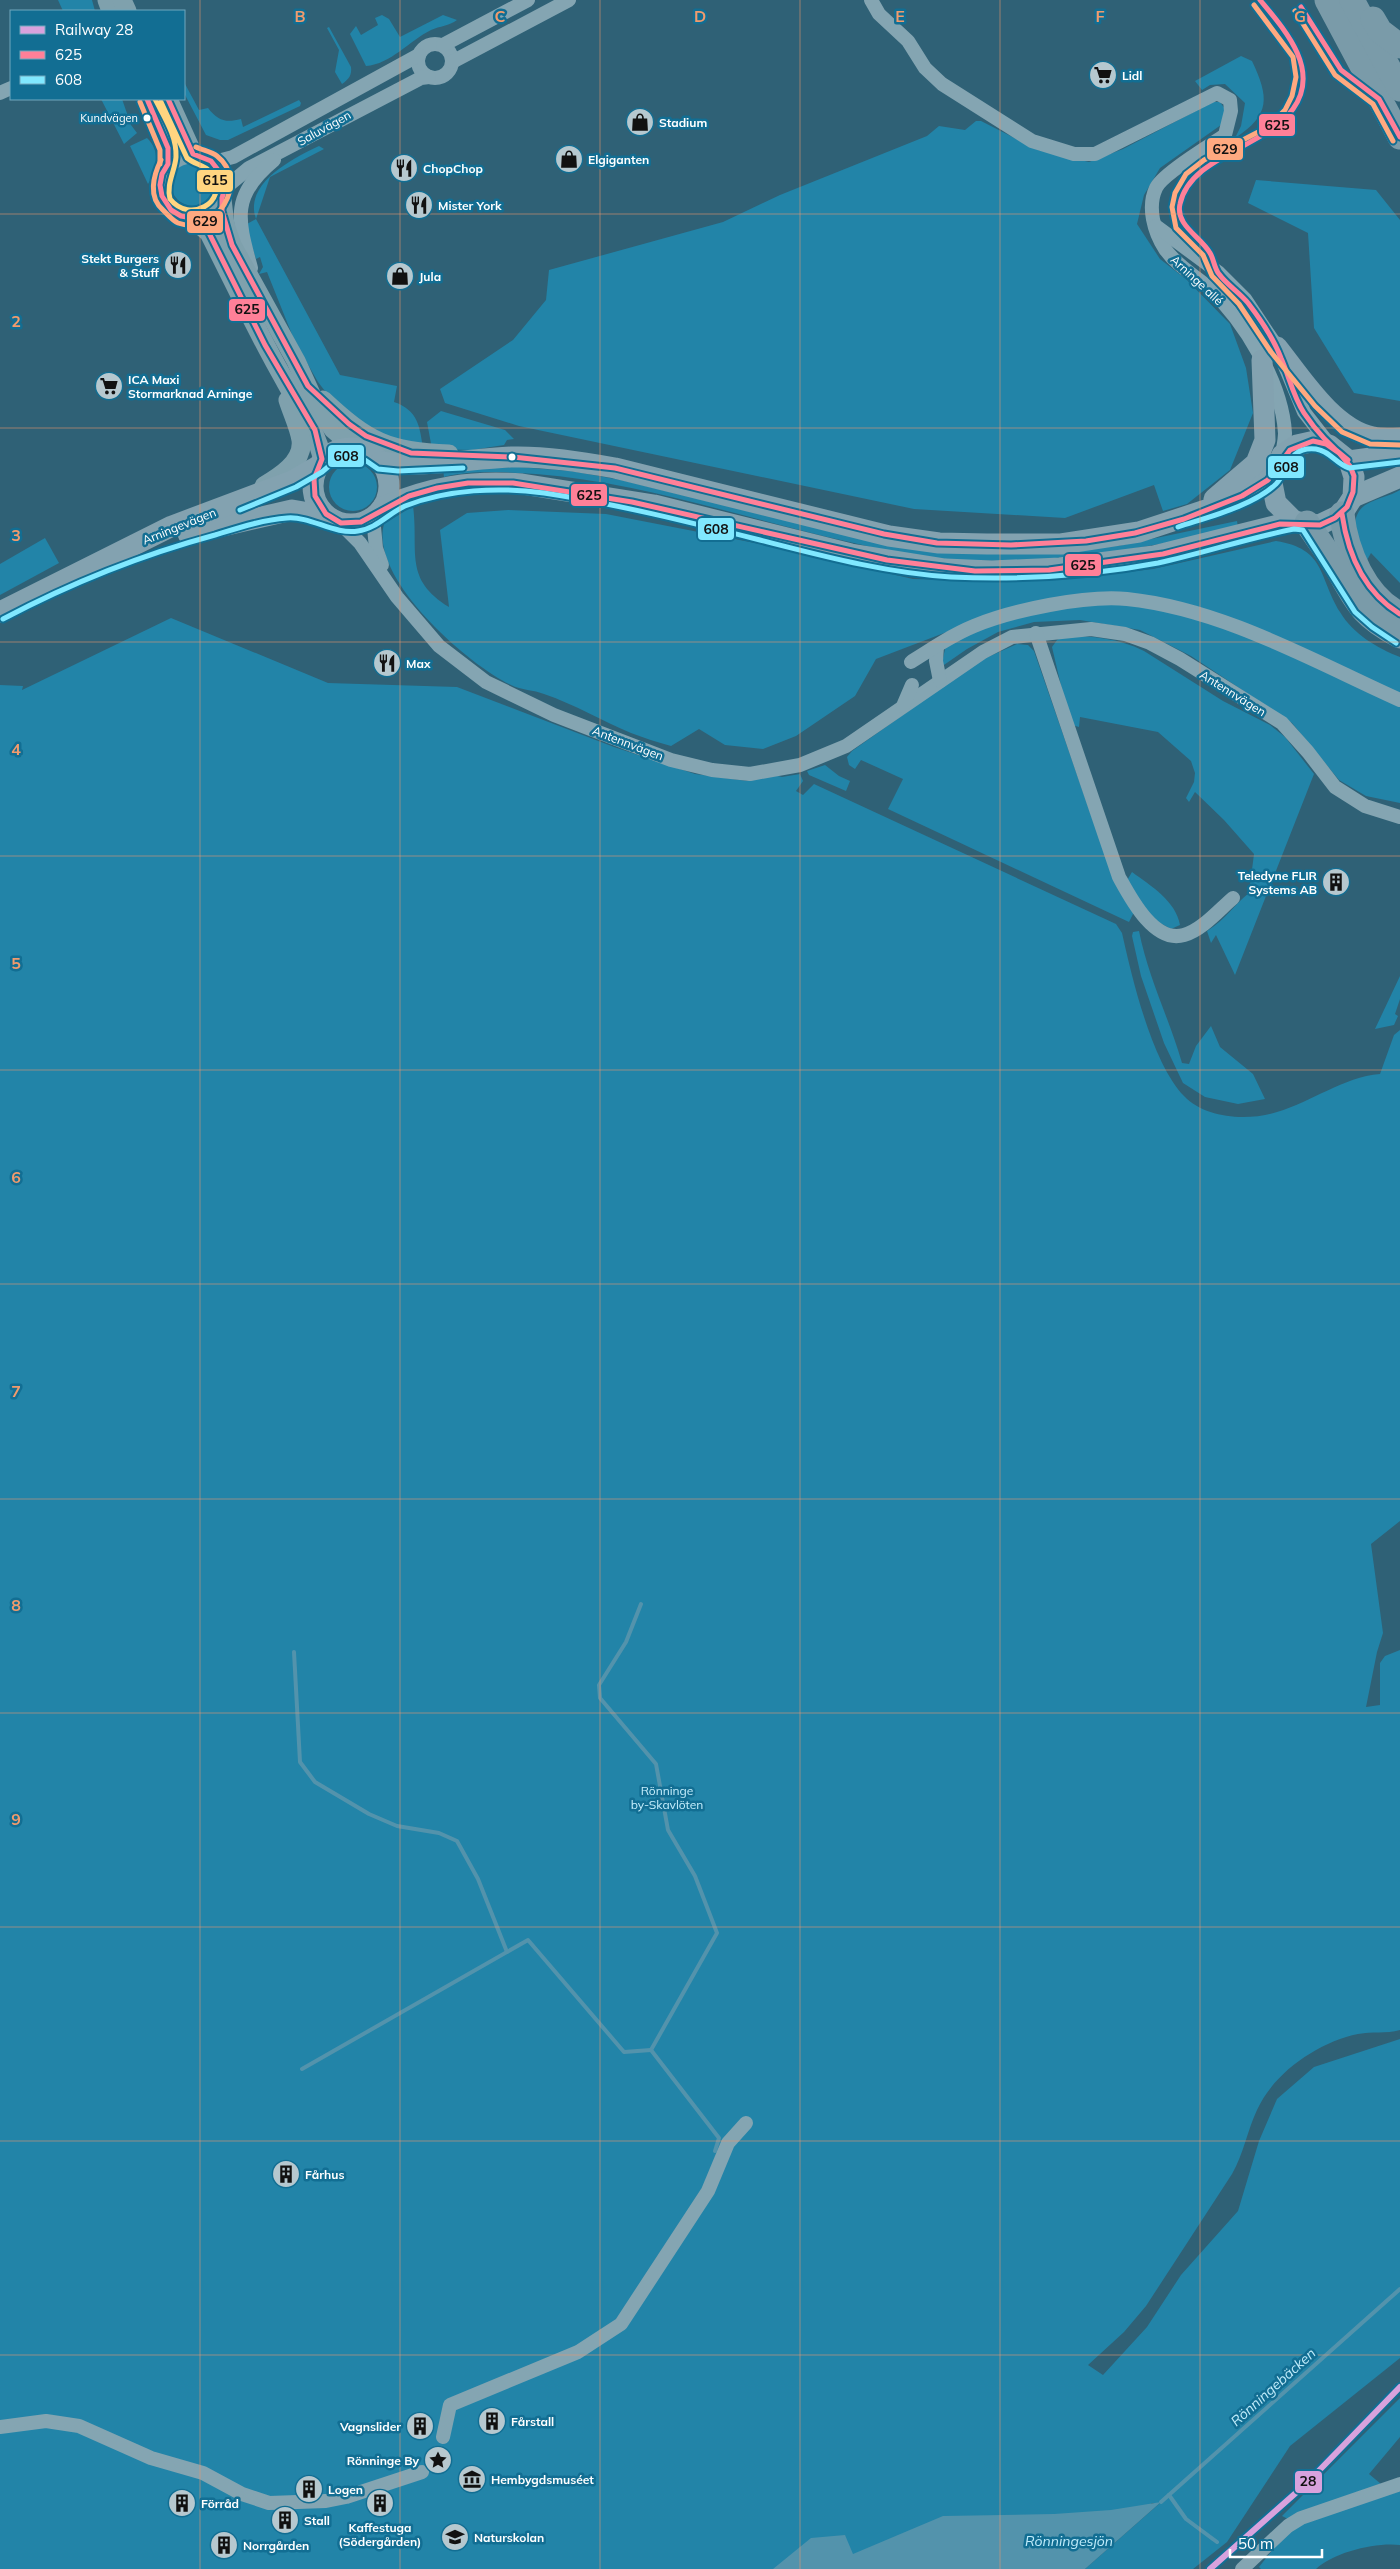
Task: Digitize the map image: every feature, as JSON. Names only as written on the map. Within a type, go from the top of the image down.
[{"type":"highway","points":[[1327,0],[1400,137]]},
{"type":"highway","points":[[1352,0],[1400,89]]},
{"type":"highway","points":[[1362,0],[1380,31],[1400,46]]},
{"type":"highway","points":[[1347,506],[1344,531],[1364,581],[1392,610],[1400,614]]},
{"type":"highway","points":[[1300,522],[1336,567],[1356,603],[1372,618],[1400,636]]},
{"type":"main road","points":[[1270,354],[1345,425],[1372,437],[1400,438]]},
{"type":"main road","points":[[1194,514],[1236,483],[1256,463],[1265,440],[1270,354]]},
{"type":"main road","points":[[380,462],[417,465],[513,457],[584,462],[890,536],[939,543],[1061,544],[1139,532],[1236,500],[1271,478],[1282,455],[1297,445],[1315,441],[1329,445],[1348,461],[1354,477],[1347,506]]},
{"type":"main road","points":[[378,512],[389,484],[386,472],[380,462],[369,453],[355,448],[338,451],[320,464],[314,479],[313,493],[318,506],[333,519],[357,524],[412,494],[445,486],[522,484],[654,505],[851,554],[945,569],[1060,568],[1154,556],[1300,522],[1319,525],[1347,506],[1400,477]]},
{"type":"main road","points":[[1348,461],[1400,454]]},
{"type":"main road","name":"Arningevägen","points":[[0,612],[172,526],[233,505],[292,481],[320,464]]},
{"type":"main road","points":[[1271,478],[1276,503],[1300,522]]},
{"type":"main road","name":"Arningevägen","points":[[69,576],[177,537],[233,522],[292,510],[333,519]]},
{"type":"street","name":"Saluvägen","points":[[214,162],[233,157],[419,55],[426,46],[442,45],[528,0]]},
{"type":"street","name":"Saluvägen","points":[[223,194],[249,168],[421,78],[443,76],[449,70],[452,62],[569,0]]},
{"type":"street","points":[[871,0],[879,14],[908,41],[925,68],[942,84],[1032,141],[1074,154],[1095,154],[1217,93],[1230,100],[1231,111],[1225,135],[1190,158],[1156,186],[1150,208],[1156,226]]},
{"type":"street","points":[[442,45],[450,52],[452,62]]},
{"type":"street","points":[[419,55],[421,70],[429,76]]},
{"type":"street","points":[[148,100],[168,148],[168,164]]},
{"type":"street","points":[[168,100],[194,154]]},
{"type":"street","points":[[256,288],[239,220],[240,207],[252,183],[266,167],[293,145]]},
{"type":"street","points":[[223,194],[209,214],[192,218],[181,216],[171,210],[162,196],[160,185],[162,174],[168,164],[181,156],[194,154],[204,156],[214,162],[224,177],[225,225],[232,245],[308,386],[316,405],[334,429],[355,448]]},
{"type":"street","points":[[192,218],[209,233],[284,379],[319,440],[320,464]]},
{"type":"street","name":"Arninge allé","points":[[1156,226],[1166,250],[1177,263],[1209,288],[1270,354],[1285,434],[1282,455]]},
{"type":"street","name":"Arninge allé","points":[[1156,226],[1210,266],[1245,299],[1270,354],[1304,412],[1329,445]]},
{"type":"street","points":[[233,505],[281,476],[295,461],[302,442],[284,379]]},
{"type":"street","points":[[308,386],[349,424],[366,436],[388,446],[412,453],[513,457]]},
{"type":"street","name":"Antennvägen","points":[[378,512],[376,548],[389,582]]},
{"type":"street","name":"Antennvägen","points":[[333,519],[360,543],[397,596],[439,646],[486,682],[554,715],[671,760],[712,770],[750,774],[800,765],[846,746],[983,652],[1012,637],[1036,633],[1090,629],[1125,634],[1150,643],[1282,723],[1308,752],[1335,787],[1366,806],[1400,818]]},
{"type":"street","points":[[911,662],[974,626],[1043,606],[1092,600],[1126,599],[1177,609],[1232,624],[1400,700]]},
{"type":"street","points":[[1036,633],[1119,877],[1135,906],[1150,923],[1167,933],[1183,936],[1199,927],[1233,898]]},
{"type":"street","points":[[937,646],[936,661],[940,681]]},
{"type":"street","points":[[903,707],[912,685]]},
{"type":"street","points":[[443,2437],[450,2405],[578,2352],[621,2324],[708,2190],[728,2143],[746,2123]]},
{"type":"street","points":[[0,2427],[46,2421],[79,2426],[151,2458],[203,2473],[242,2494],[269,2503],[296,2504],[332,2500],[422,2472]]},
{"type":"street","points":[[1242,2569],[1288,2526],[1300,2518],[1400,2484]]},
{"type":"green space","points":[[58,0],[92,0],[95,10],[63,10]]},
{"type":"green space","points":[[382,15],[389,19],[400,37],[443,15],[457,20],[451,24],[431,30],[392,57],[366,66],[350,34],[356,26],[361,35],[378,25],[375,18]]},
{"type":"green space","points":[[329,27],[351,67],[350,77],[342,84],[335,72],[339,50],[327,28]]},
{"type":"green space","points":[[1241,56],[1252,61],[1264,95],[1261,113],[1247,130],[1235,138],[1241,126],[1245,103],[1225,84],[1210,85],[1202,90],[1195,81]]},
{"type":"green space","points":[[185,84],[199,110],[208,108],[215,116],[227,121],[241,119],[243,127],[299,100],[301,103],[300,106],[228,140],[220,140],[206,135],[185,95]]},
{"type":"green space","points":[[102,100],[122,100],[131,125],[137,133],[124,144]]},
{"type":"green space","points":[[1213,102],[1220,102],[1225,109],[1221,125],[1160,168],[1144,195],[1137,224],[1160,259],[1187,280],[1230,324],[1246,368],[1253,413],[1230,470],[1187,504],[1163,511],[1154,485],[1065,518],[914,509],[519,426],[445,403],[440,389],[513,340],[546,300],[549,270],[723,222],[780,195],[927,136],[939,126],[965,130],[976,121],[981,121],[1038,150],[1089,162],[1123,149]]},
{"type":"green space","points":[[147,138],[156,155],[154,173],[148,184],[130,146]]},
{"type":"green space","points":[[319,146],[324,149],[270,177],[297,157]]},
{"type":"green space","points":[[193,162],[205,166],[211,172],[215,184],[211,196],[205,202],[193,206],[181,202],[175,196],[171,184],[175,172],[181,166]]},
{"type":"green space","points":[[270,177],[256,219],[254,206],[257,194]]},
{"type":"green space","points":[[1256,180],[1376,190],[1400,220],[1400,401],[1354,393],[1314,328],[1308,233],[1248,203]]},
{"type":"green space","points":[[256,219],[340,375],[397,386],[394,402],[402,405],[413,415],[419,427],[423,449],[398,445],[338,408],[318,382],[295,342],[267,272],[259,274],[263,267],[260,257],[256,259],[245,225]]},
{"type":"green space","points":[[441,411],[505,430],[514,439],[507,440],[504,445],[472,450],[432,449],[427,422]]},
{"type":"green space","points":[[353,463],[362,465],[370,470],[375,478],[377,487],[375,496],[370,504],[362,509],[353,511],[344,509],[336,504],[331,496],[329,487],[331,478],[336,470],[344,465]]},
{"type":"green space","points":[[518,467],[571,471],[621,480],[850,536],[1118,546],[1237,521],[1238,528],[1160,544],[1082,556],[1003,561],[964,560],[924,557],[884,550],[692,502],[575,478],[490,472],[444,477],[443,469]]},
{"type":"green space","points":[[1400,490],[1400,583],[1371,553],[1366,562],[1357,540],[1355,524],[1360,510],[1367,504]]},
{"type":"green space","points":[[413,506],[416,563],[419,575],[425,586],[434,596],[449,607],[440,530],[467,513],[508,510],[606,514],[755,543],[913,579],[984,581],[1059,580],[1153,569],[1276,541],[1292,545],[1304,550],[1312,557],[1345,620],[1374,645],[1400,657],[1400,803],[1366,796],[1339,780],[1292,723],[1191,656],[1140,630],[1080,620],[1034,622],[998,632],[967,649],[941,667],[946,645],[990,625],[1062,608],[1135,596],[999,612],[876,659],[855,696],[796,736],[763,749],[725,745],[699,729],[671,746],[661,743],[631,733],[555,698],[511,685],[470,659],[448,639],[425,617],[406,593],[391,569],[383,546],[384,524]]},
{"type":"green space","points":[[45,538],[59,563],[0,595],[0,564]]},
{"type":"green space","name":"Rönninge by-Skavlöten","points":[[171,618],[328,683],[457,687],[614,747],[695,774],[747,781],[761,772],[782,777],[800,774],[803,781],[796,791],[803,795],[814,784],[1116,924],[1122,933],[1131,973],[1145,1019],[1162,1063],[1184,1096],[1193,1104],[1215,1114],[1241,1117],[1266,1115],[1290,1108],[1353,1080],[1380,1074],[1394,1035],[1400,1030],[1400,1521],[1371,1544],[1383,1633],[1377,1652],[1366,1707],[1380,1705],[1380,1663],[1385,1656],[1400,1650],[1400,2030],[1358,2034],[1328,2044],[1299,2061],[1274,2083],[1257,2110],[1240,2158],[1232,2174],[1146,2306],[1124,2332],[1088,2365],[1103,2375],[1147,2327],[1181,2275],[1238,2211],[1259,2141],[1277,2099],[1314,2067],[1400,2039],[1400,2358],[1290,2446],[1227,2542],[1193,2569],[1085,2569],[1160,2503],[1152,2503],[1134,2519],[780,2569],[0,2569],[0,685],[23,686],[22,690]]},
{"type":"green space","points":[[1064,636],[1105,639],[1125,643],[1144,651],[1223,701],[1270,725],[1285,737],[1314,774],[1235,975],[1216,935],[1211,943],[1207,931],[1249,893],[1254,854],[1224,820],[1195,792],[1189,802],[1186,798],[1194,782],[1195,773],[1191,761],[1158,732],[1080,717],[1079,727],[1072,725],[1069,720],[1052,647],[1057,640]]},
{"type":"green space","points":[[1017,644],[1028,645],[1034,651],[1113,878],[1134,912],[1129,922],[888,809],[903,779],[861,760],[855,769],[849,765],[847,757],[852,751],[979,661]]},
{"type":"green space","points":[[825,765],[839,776],[850,781],[846,791],[809,775],[807,771]]},
{"type":"green space","points":[[1132,872],[1168,901],[1178,916],[1180,925],[1171,929],[1151,918],[1126,882]]},
{"type":"green space","points":[[1139,931],[1153,981],[1182,1063],[1189,1064],[1196,1046],[1211,1026],[1220,1047],[1253,1074],[1265,1099],[1238,1104],[1205,1097],[1183,1083],[1164,1043],[1141,976],[1132,936],[1133,932]]},
{"type":"green space","points":[[1400,976],[1400,999],[1395,1014],[1398,1016],[1394,1025],[1375,1029]]},
{"type":"green space","points":[[1400,2398],[1400,2437],[1369,2474],[1381,2484],[1290,2520],[1282,2516]]},
{"type":"green space","points":[[1400,2490],[1400,2545],[1379,2545],[1344,2553],[1316,2569],[1261,2569],[1259,2567],[1285,2534],[1296,2525]]},
{"type":"water","name":"Rönningesjön","points":[[1161,2502],[1085,2569],[773,2569],[811,2538],[845,2535],[853,2554],[943,2516],[1054,2514],[1111,2510]]},
{"type":"waterway","points":[[641,1604],[626,1642],[599,1685],[600,1698],[656,1764],[668,1830],[695,1876],[717,1933],[651,2050],[719,2138],[715,2151]]},
{"type":"waterway","points":[[294,1652],[300,1762],[315,1782],[369,1814],[397,1826],[439,1833],[457,1841],[478,1879],[507,1952]]},
{"type":"waterway","points":[[302,2069],[528,1940],[624,2052],[651,2050]]},
{"type":"waterway","name":"Rönningebäcken","points":[[1161,2502],[1400,2289]]},
{"type":"waterway","points":[[1169,2495],[1186,2519],[1217,2542]]},
{"type":"rail line","name":"28","points":[[1210,2569],[1307,2483],[1400,2387]]},
{"type":"transit line","name":"625","points":[[1260,0],[1280,24],[1296,51],[1301,65],[1303,80],[1301,94],[1293,109],[1281,122],[1265,134],[1213,163],[1198,174],[1187,188],[1179,211],[1185,225],[1210,253],[1219,274],[1241,295],[1258,316],[1278,350],[1294,393],[1304,413],[1324,438],[1348,460]]},
{"type":"transit line","name":"629","points":[[1254,5],[1293,57],[1296,77],[1292,96],[1285,110],[1268,127],[1204,160],[1186,174],[1175,193],[1172,207],[1176,228],[1203,255],[1212,276],[1239,304],[1271,352],[1315,406],[1342,432],[1370,444],[1400,445]]},
{"type":"transit line","name":"625","points":[[1301,7],[1341,70],[1379,99],[1400,137]]},
{"type":"transit line","name":"629","points":[[1295,11],[1335,75],[1373,104],[1393,141]]},
{"type":"transit line","name":"625","points":[[147,100],[168,148],[168,164],[162,174],[160,185],[162,196],[171,210],[181,216],[192,218],[209,233],[265,345],[315,430],[322,459],[314,479],[315,496],[326,514],[341,523],[361,522],[409,496],[437,488],[468,483],[513,483],[632,502],[887,560],[975,571],[1049,570],[1163,554],[1280,524],[1320,525],[1335,518],[1347,507],[1353,492],[1354,476],[1350,466],[1339,453],[1326,444],[1313,441],[1290,450],[1268,480],[1242,496],[1184,519],[1135,533],[1086,541],[1011,545],[937,543],[884,534],[615,468],[513,457],[411,453],[366,436],[349,424],[308,386],[232,245],[222,211],[222,198],[225,188],[222,175],[211,161],[193,154],[168,100]]},
{"type":"transit line","name":"615","points":[[156,100],[169,127],[176,149],[169,188],[170,199],[178,206],[187,210],[196,210],[211,201],[215,194],[216,185],[213,175],[208,169],[187,158],[161,102]]},
{"type":"transit line","name":"629","points":[[140,102],[160,150],[160,164]]},
{"type":"transit line","name":"629","points":[[161,160],[153,186],[158,205],[178,223],[192,225],[205,222],[216,215],[224,204],[229,192],[230,179],[226,167],[217,156],[196,147]]},
{"type":"transit line","name":"608","points":[[1178,527],[1230,510],[1255,499],[1276,484],[1290,460],[1299,451],[1306,449],[1321,450],[1340,464],[1349,468],[1400,462]]},
{"type":"transit line","name":"608","points":[[240,510],[296,487],[345,456],[354,456],[365,460],[378,469],[398,471],[463,468]]},
{"type":"transit line","name":"608","points":[[3,619],[80,582],[133,561],[250,525],[278,519],[296,518],[349,532],[358,531],[365,530],[399,509],[421,500],[456,493],[509,490],[544,493],[599,502],[855,563],[903,572],[951,577],[1003,578],[1107,571],[1158,563],[1294,529],[1303,530],[1355,612],[1372,627],[1396,643]]},
{"type":"transit line","name":"625","points":[[1342,514],[1353,558],[1367,584],[1387,605],[1400,614]]},
{"type":"place","name":"Lidl","points":[[1103,75]]},
{"type":"place","name":"Kundvägen","points":[[147,118]]},
{"type":"place","name":"Stadium","points":[[640,122]]},
{"type":"place","name":"Elgiganten","points":[[569,159]]},
{"type":"place","name":"ChopChop","points":[[404,168]]},
{"type":"place","name":"Mister York","points":[[419,205]]},
{"type":"place","name":"Stekt Burgers & Stuff","points":[[178,265]]},
{"type":"place","name":"Jula","points":[[400,276]]},
{"type":"place","name":"ICA Maxi Stormarknad Arninge","points":[[109,386]]},
{"type":"place","name":"Max","points":[[387,663]]},
{"type":"place","name":"Teledyne FLIR Systems AB","points":[[1336,882]]},
{"type":"place","name":"Fårhus","points":[[286,2174]]},
{"type":"place","name":"Fårstall","points":[[492,2421]]},
{"type":"place","name":"Vagnslider","points":[[420,2426]]},
{"type":"place","name":"Rönninge By","points":[[438,2460]]},
{"type":"place","name":"Hembygdsmuséet","points":[[472,2479]]},
{"type":"place","name":"Logen","points":[[309,2489]]},
{"type":"place","name":"Förråd","points":[[182,2503]]},
{"type":"place","name":"Kaffestuga (Södergården)","points":[[380,2503]]},
{"type":"place","name":"Stall","points":[[285,2520]]},
{"type":"place","name":"Naturskolan","points":[[455,2537]]},
{"type":"place","name":"Norrgården","points":[[224,2545]]}]
